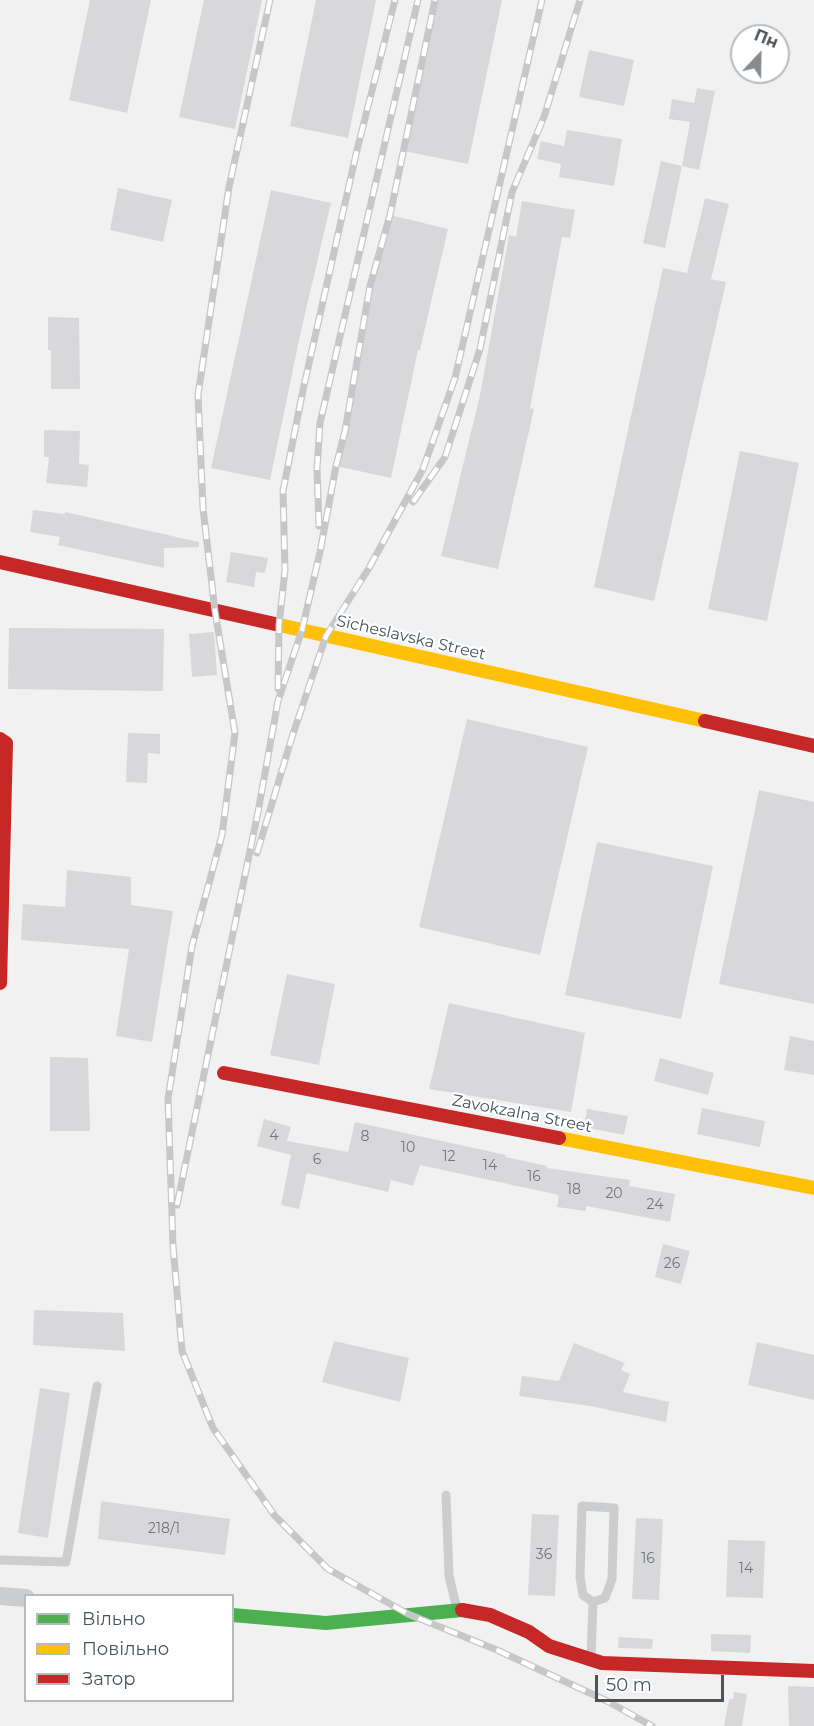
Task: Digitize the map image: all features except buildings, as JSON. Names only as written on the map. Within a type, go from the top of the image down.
[{"type":"street","name":"Sicheslavska Street","points":[[0,562],[814,746]]},
{"type":"street","points":[[0,739],[6,742],[0,983]]},
{"type":"street","name":"Zavokzalna Street","points":[[224,1072],[814,1188]]},
{"type":"street","points":[[0,1596],[24,1598]]},
{"type":"street","points":[[234,1615],[326,1623],[457,1609],[490,1615],[529,1632],[549,1646],[602,1663],[814,1671]]},
{"type":"lane","points":[[0,1560],[66,1562],[97,1386]]},
{"type":"lane","points":[[446,1495],[449,1576],[457,1609]]},
{"type":"lane","points":[[582,1506],[614,1508],[612,1579],[605,1598],[593,1602],[583,1595],[580,1577],[582,1506]]},
{"type":"lane","points":[[591,1659],[593,1602]]},
{"type":"railway","points":[[270,0],[229,187],[198,395],[203,508],[215,611],[235,733],[222,835],[192,946],[168,1099],[173,1245],[182,1351],[213,1428],[275,1516],[328,1569],[408,1614],[497,1650],[607,1701],[652,1726]]},
{"type":"railway","points":[[278,689],[279,625],[285,570],[283,491],[303,390],[357,150],[395,0]]},
{"type":"railway","points":[[319,526],[317,469],[320,423],[418,0]]},
{"type":"railway","points":[[177,1205],[258,812],[278,701],[302,630],[320,552],[345,431],[370,286],[390,215],[435,0]]},
{"type":"railway","points":[[257,853],[326,636],[369,568],[423,469],[455,378],[542,0]]},
{"type":"railway","points":[[413,502],[445,457],[480,349],[512,192],[544,117],[580,0]]},
{"type":"traffic: fast","points":[[234,1615],[326,1623],[462,1610]]},
{"type":"traffic: slow","points":[[275,624],[705,721]]},
{"type":"traffic: slow","points":[[559,1138],[814,1188]]},
{"type":"traffic: jam","points":[[0,562],[275,624]]},
{"type":"traffic: jam","points":[[705,721],[814,746]]},
{"type":"traffic: jam","points":[[0,739],[6,743],[0,983]]},
{"type":"traffic: jam","points":[[224,1073],[559,1138]]},
{"type":"traffic: jam","points":[[462,1610],[490,1615],[529,1632],[549,1646],[602,1663],[814,1671]]}]
